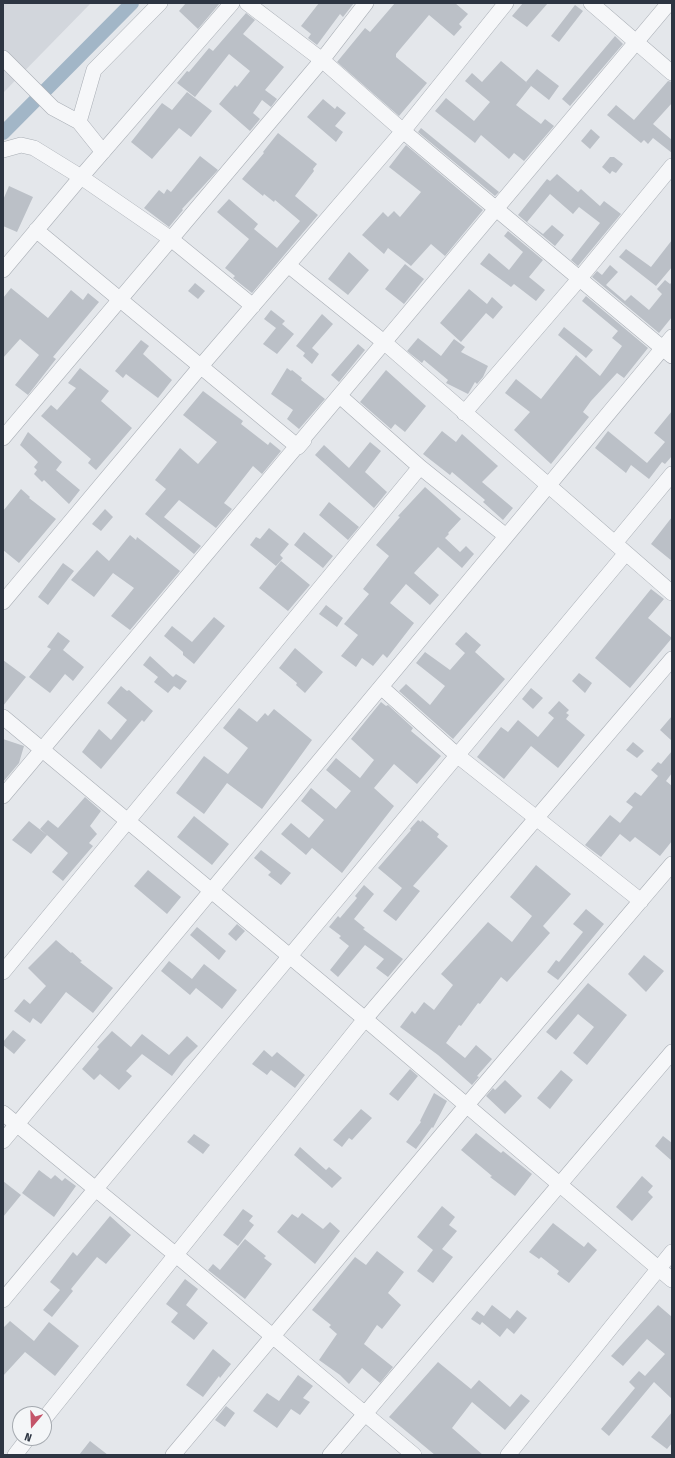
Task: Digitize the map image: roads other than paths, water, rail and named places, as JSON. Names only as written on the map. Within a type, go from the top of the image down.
[{"type":"street","points":[[78,122],[94,70],[160,3]]},
{"type":"street","points":[[3,270],[81,177],[232,3]]},
{"type":"street","points":[[3,1141],[210,890],[506,536],[669,347],[580,278],[403,131],[322,60],[277,27],[248,3]]},
{"type":"street","points":[[3,438],[322,60],[366,3]]},
{"type":"street","points":[[3,602],[201,366],[403,131],[506,3]]},
{"type":"street","points":[[591,3],[672,73]]},
{"type":"street","points":[[3,796],[298,447],[669,3]]},
{"type":"street","points":[[6,62],[53,108],[78,122],[103,152]]},
{"type":"street","points":[[3,150],[21,145],[34,148],[81,177],[170,239],[253,306]]},
{"type":"street","points":[[464,413],[580,278],[672,166]]},
{"type":"street","points":[[36,230],[298,447]]},
{"type":"street","points":[[288,265],[385,343],[672,593]]},
{"type":"street","points":[[298,447],[342,398],[385,343]]},
{"type":"street","points":[[342,398],[420,467],[506,536]]},
{"type":"street","points":[[3,972],[420,467]]},
{"type":"street","points":[[615,543],[672,474]]},
{"type":"street","points":[[3,1300],[626,553]]},
{"type":"street","points":[[52,1409],[365,1019],[672,659]]},
{"type":"street","points":[[381,687],[458,756],[641,901]]},
{"type":"street","points":[[3,717],[365,1019],[672,1280]]},
{"type":"street","points":[[173,1455],[466,1106],[672,864]]},
{"type":"street","points":[[330,1455],[672,1052]]},
{"type":"street","points":[[3,1113],[94,1190],[176,1255],[414,1455]]},
{"type":"street","points":[[508,1455],[672,1252]]},
{"type":"street","points":[[15,1455],[22,1446]]},
{"type":"waterway","points":[[3,133],[132,3]]}]
